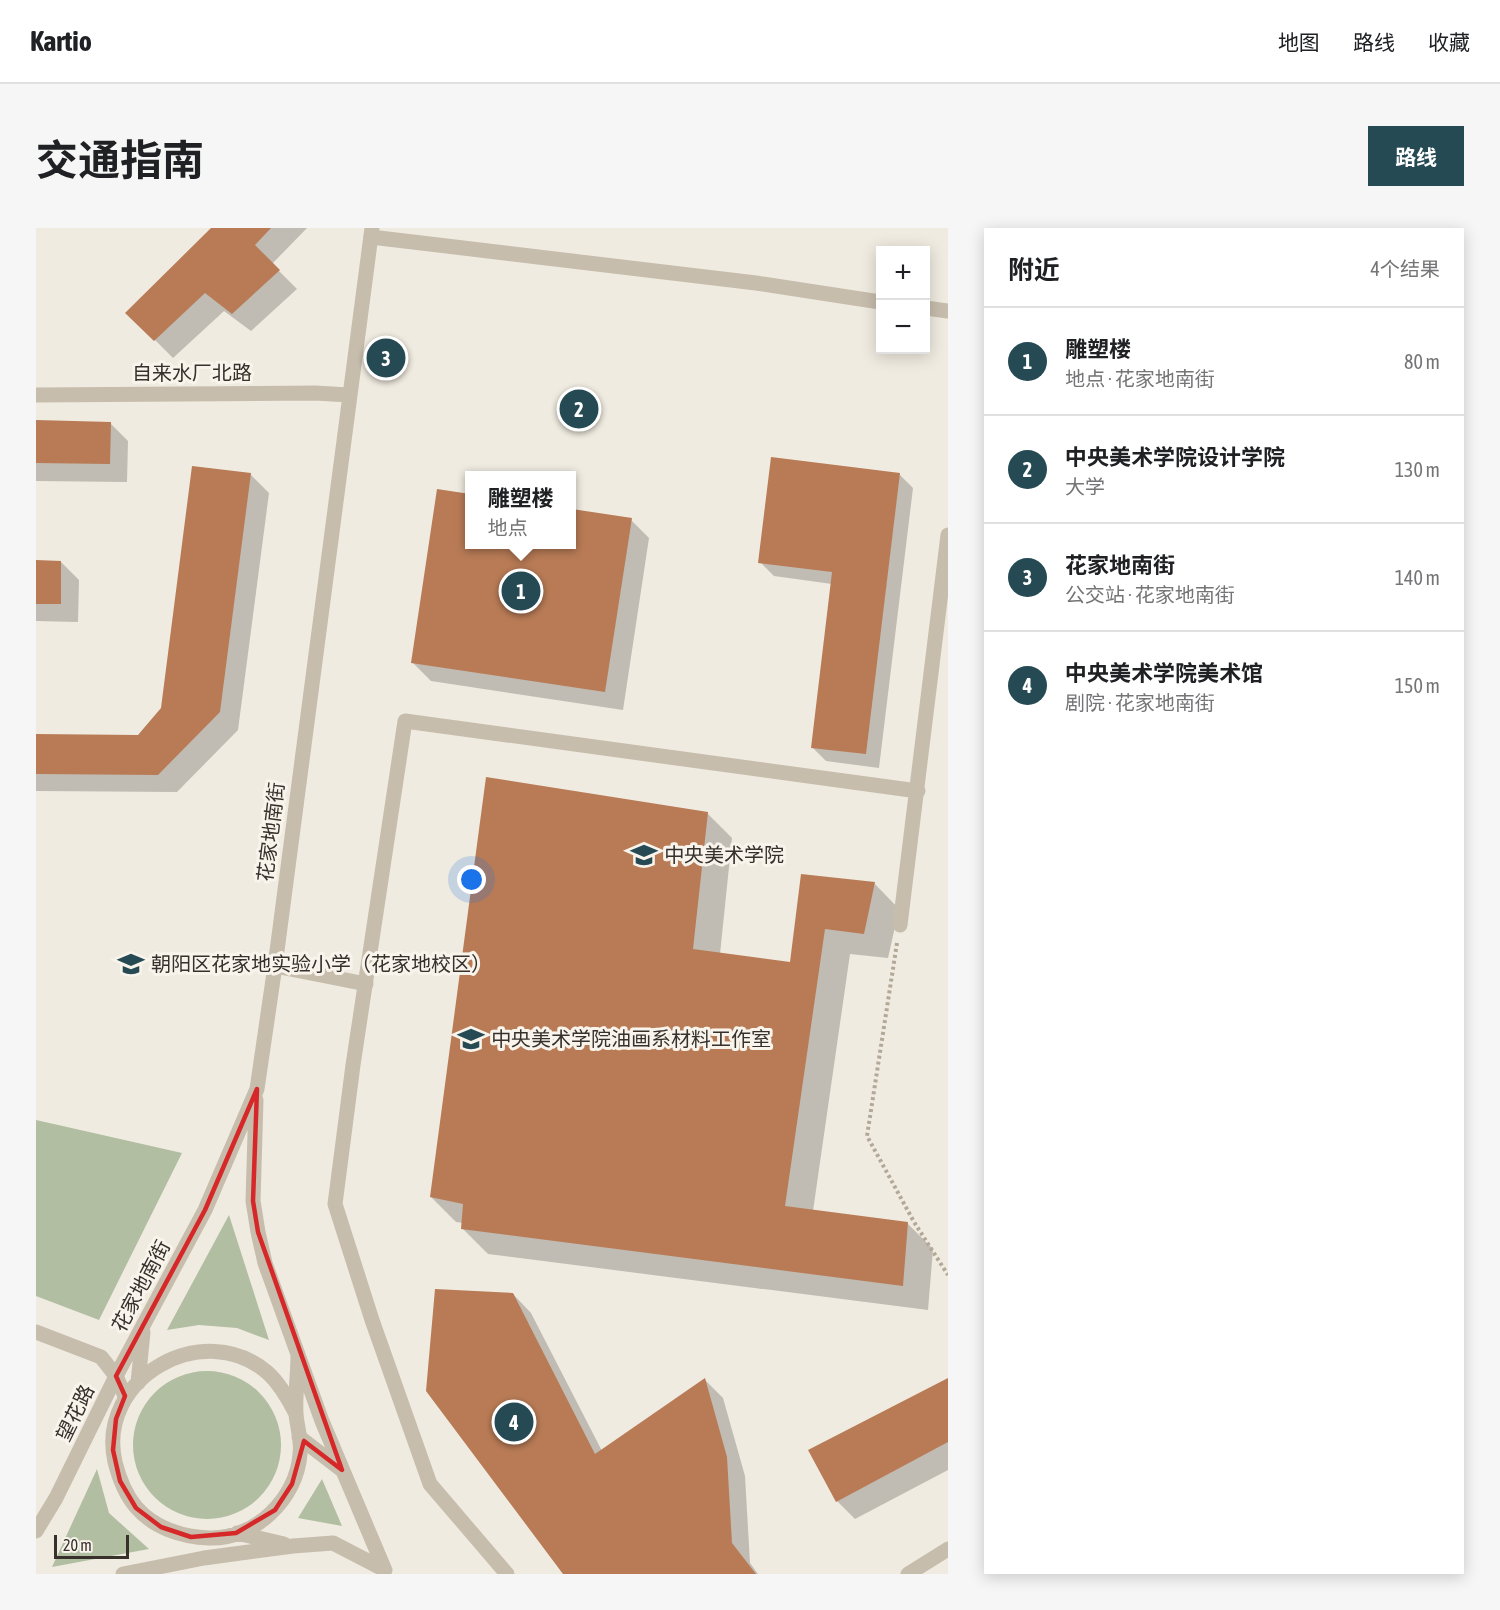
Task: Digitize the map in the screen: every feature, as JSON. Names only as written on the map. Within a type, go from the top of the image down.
[{"type":"street","points":[[371,232],[756,283],[876,301]]},
{"type":"street","name":"花家地南街","points":[[116,1376],[205,1210],[257,1089],[371,232]]},
{"type":"street","points":[[930,309],[948,312]]},
{"type":"street","name":"自来水厂北路","points":[[36,395],[315,393],[349,395]]},
{"type":"street","points":[[900,925],[948,535]]},
{"type":"street","points":[[507,1574],[430,1484],[372,1320],[335,1204],[405,721],[918,791]]},
{"type":"street","points":[[275,966],[366,984]]},
{"type":"street","points":[[257,1089],[253,1201],[266,1263],[342,1470],[387,1571]]},
{"type":"street","points":[[138,1383],[143,1326]]},
{"type":"street","points":[[36,1332],[101,1357],[116,1376],[125,1396],[116,1419],[113,1450],[120,1481],[136,1508],[161,1527],[190,1537],[213,1538],[251,1528],[275,1510],[292,1484],[300,1455],[296,1414],[298,1355]]},
{"type":"street","points":[[96,1418],[125,1396],[152,1369],[180,1355],[211,1351],[241,1357],[268,1373],[287,1396],[296,1414]]},
{"type":"street","name":"望花路","points":[[36,1531],[56,1498],[116,1376]]},
{"type":"street","points":[[299,1437],[342,1470]]},
{"type":"street","points":[[236,1533],[293,1546]]},
{"type":"street","points":[[171,1565],[213,1538]]},
{"type":"street","points":[[123,1574],[293,1546],[333,1544],[387,1571]]},
{"type":"street","points":[[908,1574],[947,1552]]},
{"type":"path","points":[[900,925],[867,1136],[914,1222],[948,1275]]},
{"type":"highlighted area","points":[[257,1089],[253,1201],[258,1232],[342,1470],[304,1441],[292,1484],[275,1510],[236,1533],[191,1537],[161,1527],[136,1508],[120,1481],[113,1450],[116,1419],[125,1396],[116,1376],[205,1210]]},
{"type":"green space","points":[[36,1120],[182,1153],[99,1320],[36,1296]]},
{"type":"green space","points":[[229,1215],[269,1340],[237,1328],[199,1325],[167,1330]]},
{"type":"green space","points":[[207,1371],[235,1376],[248,1383],[259,1393],[269,1404],[276,1417],[281,1445],[276,1473],[269,1486],[259,1497],[248,1507],[235,1514],[207,1519],[179,1514],[166,1507],[155,1497],[145,1486],[138,1473],[133,1445],[138,1417],[145,1404],[155,1393],[166,1383],[179,1376]]},
{"type":"green space","points":[[97,1469],[109,1513],[149,1549],[52,1567]]},
{"type":"green space","points":[[322,1479],[342,1526],[298,1518]]},
{"type":"building","points":[[211,228],[271,228],[255,245],[280,270],[232,314],[205,293],[154,341],[125,313]]},
{"type":"building","points":[[36,420],[111,422],[110,464],[36,463]]},
{"type":"building","points":[[771,457],[900,473],[866,754],[811,748],[832,572],[758,563]]},
{"type":"building","points":[[192,466],[251,473],[220,712],[158,775],[36,774],[36,734],[138,735],[161,708]]},
{"type":"building","points":[[437,489],[465,493],[465,549],[576,549],[576,510],[632,518],[605,692],[411,663]]},
{"type":"building","points":[[36,560],[61,561],[61,604],[36,604]]},
{"type":"building","name":"中央美术学院","points":[[486,777],[708,812],[693,949],[790,962],[801,874],[875,882],[864,934],[825,929],[785,1206],[908,1222],[903,1286],[461,1229],[463,1204],[430,1197]]},
{"type":"building","points":[[435,1289],[513,1293],[595,1454],[705,1378],[727,1457],[732,1543],[756,1574],[563,1574],[426,1391]]},
{"type":"building","points":[[948,1378],[948,1442],[836,1502],[808,1450]]},
{"type":"place","name":"花家地南街","points":[[386,358]]},
{"type":"place","name":"中央美术学院设计学院","points":[[579,409]]},
{"type":"place","name":"雕塑楼","points":[[521,591]]},
{"type":"place","name":"中央美术学院","points":[[644,855]]},
{"type":"place","name":"朝阳区花家地实验小学（花家地校区）","points":[[131,964]]},
{"type":"place","name":"中央美术学院油画系材料工作室","points":[[471,1039]]},
{"type":"place","name":"中央美术学院美术馆","points":[[514,1422]]}]
